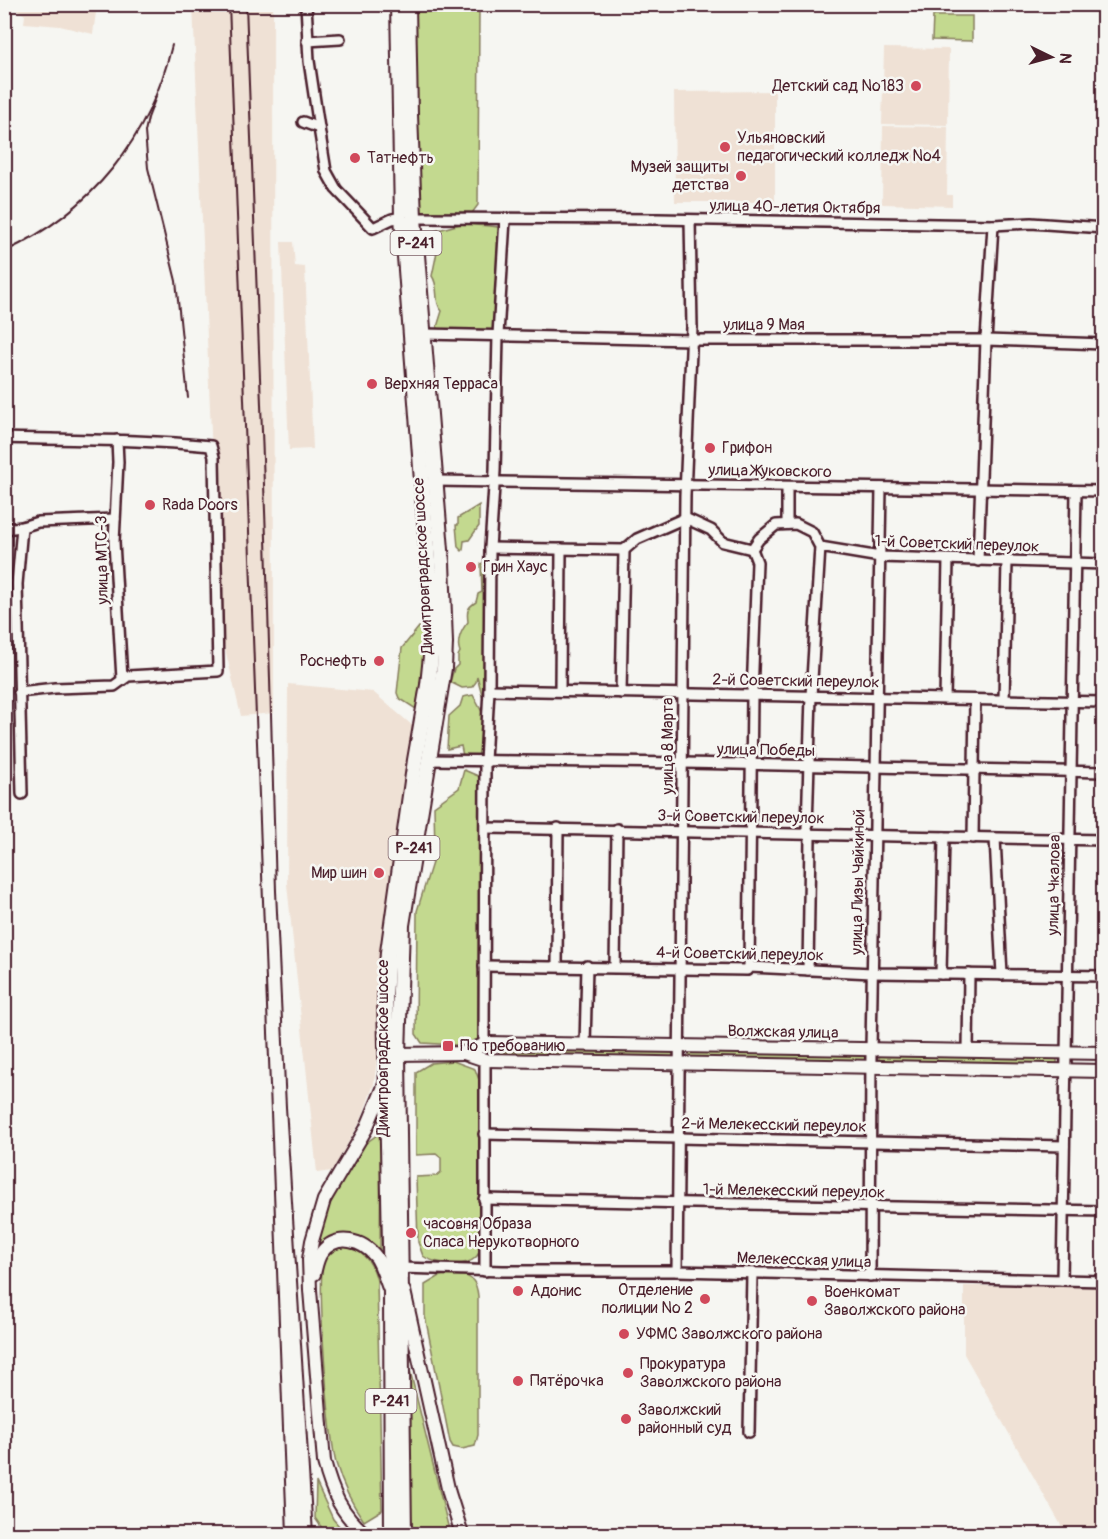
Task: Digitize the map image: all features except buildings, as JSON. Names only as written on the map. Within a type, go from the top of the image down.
[{"type":"highway","name":"Димитровградское шоссе","points":[[397,1271],[386,1080],[392,1054],[402,925],[445,655],[445,603],[429,482],[403,218],[398,4]]},
{"type":"highway","name":"Димитровградское шоссе","points":[[397,1271],[388,951],[432,646],[424,334],[403,218],[410,114],[408,4]]},
{"type":"highway","name":"Р-241","points":[[392,1534],[391,1294],[397,1271]]},
{"type":"highway","name":"Р-241","points":[[397,1271],[404,1534]]},
{"type":"main road","name":"Волжская улица","points":[[464,1053],[488,1043],[1104,1053]]},
{"type":"main road","name":"Волжская улица","points":[[392,1054],[464,1053],[485,1060],[1104,1071]]},
{"type":"main road","points":[[365,1534],[350,1521],[343,1510],[328,1480],[324,1462],[309,1259],[324,1200],[366,1129],[377,1107],[386,1080]]},
{"type":"main road","points":[[310,1290],[321,1252],[336,1242],[350,1240],[360,1244],[374,1255],[381,1266],[391,1294]]},
{"type":"main road","points":[[397,1271],[449,1493],[462,1534]]},
{"type":"street","points":[[303,122],[319,128],[307,41],[306,4]]},
{"type":"street","points":[[307,41],[340,39]]},
{"type":"street","name":"улица 40-летия Октября","points":[[319,128],[326,171],[336,189],[373,228],[403,218],[993,225],[1031,223],[1104,228]]},
{"type":"street","points":[[484,1045],[485,761],[489,690],[490,548],[498,335],[506,219]]},
{"type":"street","name":"улица 8 Марта","points":[[677,1271],[685,518],[692,340],[690,220]]},
{"type":"street","points":[[978,561],[979,489],[993,225]]},
{"type":"street","name":"улица 9 Мая","points":[[424,334],[692,340],[986,340],[1104,344]]},
{"type":"street","points":[[4,438],[117,440],[211,446],[214,457],[218,671],[177,674],[167,672],[128,676],[114,686],[19,692]]},
{"type":"street","name":"улица МТС-3","points":[[117,440],[114,542],[122,679]]},
{"type":"street","name":"улица Жуковского","points":[[429,482],[1104,491]]},
{"type":"street","points":[[787,524],[788,487]]},
{"type":"street","name":"улица Лизы Чайкиной","points":[[870,1276],[870,1068],[882,488]]},
{"type":"street","name":"улица Чкалова","points":[[1062,1280],[1076,491]]},
{"type":"street","points":[[490,548],[624,550],[637,539],[685,518],[711,530],[723,542],[752,549]]},
{"type":"street","points":[[4,529],[38,522],[115,519]]},
{"type":"street","points":[[752,549],[759,539],[777,525],[787,524],[796,524],[812,532],[820,547],[810,696],[807,828],[809,833],[808,970]]},
{"type":"street","points":[[22,527],[17,584],[22,794]]},
{"type":"street","name":"1-й Советский переулок","points":[[820,547],[880,557],[1104,564]]},
{"type":"street","points":[[560,691],[561,549]]},
{"type":"street","points":[[749,967],[752,695],[757,562],[752,549]]},
{"type":"street","points":[[621,693],[624,550]]},
{"type":"street","points":[[945,699],[948,560]]},
{"type":"street","points":[[1004,700],[1007,561]]},
{"type":"street","name":"2-й Советский переулок","points":[[489,690],[1104,702]]},
{"type":"street","points":[[973,838],[975,700]]},
{"type":"street","name":"улица Победы","points":[[427,760],[1104,772]]},
{"type":"street","name":"3-й Советский переулок","points":[[486,828],[1104,840]]},
{"type":"street","points":[[557,966],[558,828]]},
{"type":"street","points":[[615,967],[617,829]]},
{"type":"street","points":[[941,974],[944,837]]},
{"type":"street","points":[[995,838],[1002,975]]},
{"type":"street","name":"4-й Советский переулок","points":[[484,966],[747,970],[749,967],[872,973],[1104,976]]},
{"type":"street","points":[[585,1045],[587,966]]},
{"type":"street","points":[[968,1051],[969,974]]},
{"type":"street","points":[[485,1060],[485,1270]]},
{"type":"street","name":"2-й Мелекесский переулок","points":[[484,1134],[1064,1146]]},
{"type":"street","name":"1-й Мелекесский переулок","points":[[484,1200],[1104,1211]]},
{"type":"street","name":"Мелекесская улица","points":[[397,1271],[677,1271],[1104,1281]]},
{"type":"street","points":[[749,1432],[752,1273]]},
{"type":"shaded area","points":[[17,5],[97,5],[93,34],[60,26],[24,23],[25,15],[16,9]]},
{"type":"shaded area","points":[[193,5],[273,5],[274,713],[241,716],[219,623]]},
{"type":"shaded area","name":"Детский сад №183","points":[[884,48],[949,49],[948,125],[882,124]]},
{"type":"shaded area","name":"Ульяновский педагогический колледж №4","points":[[775,91],[775,202],[675,202],[674,92]]},
{"type":"shaded area","points":[[883,126],[948,127],[947,195],[952,195],[952,206],[882,204]]},
{"type":"shaded area","points":[[281,242],[293,242],[295,266],[305,267],[313,449],[289,450]]},
{"type":"shaded area","points":[[288,684],[373,692],[413,726],[384,928],[378,1052],[374,1084],[360,1122],[332,1171],[317,1173],[287,884]]},
{"type":"shaded area","points":[[964,1286],[1103,1286],[1103,1534],[1066,1534],[964,1354]]},
{"type":"green space","points":[[414,5],[479,5],[478,205],[472,213],[429,215],[420,211],[418,206]]},
{"type":"green space","points":[[933,16],[972,16],[972,41],[932,40]]},
{"type":"green space","points":[[464,223],[500,227],[506,232],[506,270],[498,327],[484,332],[464,330],[446,333],[437,327],[442,311],[432,276],[438,247],[432,236],[435,231]]},
{"type":"green space","points":[[479,505],[479,526],[469,540],[464,541],[462,551],[458,547],[456,525],[458,525],[458,518]]},
{"type":"green space","points":[[486,560],[489,562],[484,702],[477,676],[472,687],[462,688],[450,682],[454,669],[458,665],[459,640],[468,622],[468,611],[470,606],[476,602],[478,594],[482,592],[481,564]]},
{"type":"green space","points":[[419,627],[425,630],[426,645],[416,709],[399,698],[397,693],[402,648]]},
{"type":"green space","points":[[473,695],[484,716],[485,751],[476,757],[463,756],[461,746],[447,749],[449,716],[460,706],[463,697]]},
{"type":"green space","points":[[464,770],[483,778],[490,1034],[474,1046],[422,1043],[416,1034],[417,911],[435,853],[434,806],[459,788]]},
{"type":"green space","points":[[500,1047],[674,1051],[674,1058],[499,1056]]},
{"type":"green space","points":[[689,1049],[867,1052],[867,1061],[689,1058]]},
{"type":"green space","points":[[879,1052],[1057,1056],[1057,1065],[879,1061]]},
{"type":"green space","points":[[453,1061],[475,1069],[479,1080],[481,1245],[475,1258],[464,1263],[428,1259],[423,1256],[418,1242],[416,1177],[436,1176],[441,1172],[441,1158],[436,1154],[416,1155],[416,1072],[431,1063]]},
{"type":"green space","points":[[377,1135],[381,1137],[380,1253],[365,1241],[350,1235],[335,1237],[318,1246],[332,1199],[362,1146]]},
{"type":"green space","points":[[345,1247],[367,1258],[377,1281],[382,1510],[364,1521],[347,1493],[336,1463],[324,1356],[322,1268],[327,1254]]},
{"type":"green space","points":[[456,1272],[474,1282],[478,1296],[478,1435],[475,1446],[462,1449],[453,1447],[450,1442],[425,1316],[425,1285],[440,1276]]},
{"type":"green space","points":[[405,1350],[450,1534],[412,1534]]},
{"type":"green space","points":[[316,1482],[333,1519],[346,1534],[326,1534],[315,1518]]},
{"type":"railway","points":[[229,4],[287,1534]]},
{"type":"railway","points":[[246,4],[266,538],[276,891],[286,1107],[313,1534]]},
{"type":"railway","points":[[4,252],[36,235],[64,215],[90,193],[113,168],[149,111],[172,45]]},
{"type":"railway","points":[[156,97],[145,132],[148,168],[176,281],[188,398]]},
{"type":"place","name":"Детский сад №183","points":[[916,86]]},
{"type":"place","name":"Ульяновский педагогический колледж №4","points":[[725,147]]},
{"type":"place","name":"Татнефть","points":[[355,158]]},
{"type":"place","name":"Музей защиты детства","points":[[741,176]]},
{"type":"place","name":"Верхняя Терраса","points":[[372,384]]},
{"type":"place","name":"Грифон","points":[[710,448]]},
{"type":"place","name":"Rada Doors","points":[[150,505]]},
{"type":"place","name":"Грин Хаус","points":[[471,567]]},
{"type":"place","name":"Роснефть","points":[[379,661]]},
{"type":"place","name":"Мир шин","points":[[379,873]]},
{"type":"place","name":"По требованию","points":[[448,1046]]},
{"type":"place","name":"часовня Образа Спаса Нерукотворного","points":[[411,1233]]},
{"type":"place","name":"Адонис","points":[[518,1291]]},
{"type":"place","name":"Отделение полиции № 2","points":[[705,1299]]},
{"type":"place","name":"Военкомат Заволжского района","points":[[812,1301]]},
{"type":"place","name":"УФМС Заволжского района","points":[[624,1334]]},
{"type":"place","name":"Прокуратура Заволжского района","points":[[628,1373]]},
{"type":"place","name":"Пятёрочка","points":[[518,1381]]},
{"type":"place","name":"Заволжский районный суд","points":[[626,1419]]}]
